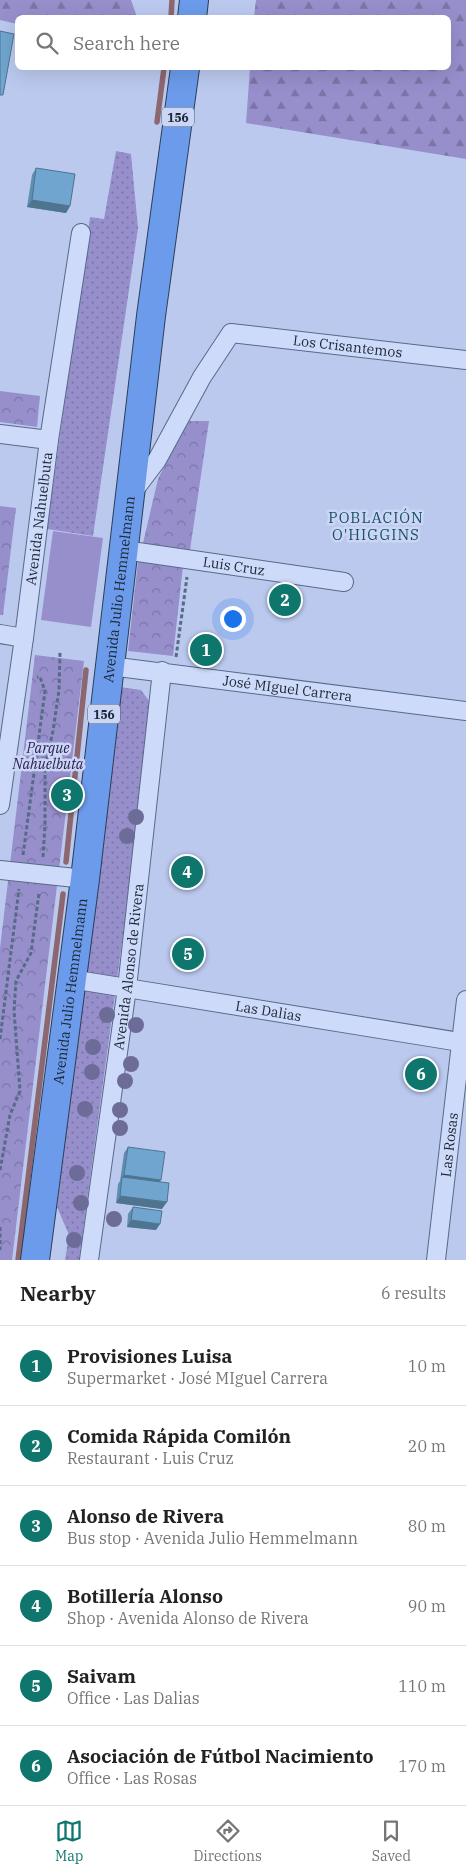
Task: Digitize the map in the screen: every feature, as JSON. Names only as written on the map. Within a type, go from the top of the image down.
[{"type":"highway","points":[[192,15],[194,0]]},
{"type":"highway","name":"Avenida Julio Hemmelmann","points":[[35,1260],[85,879],[130,495],[185,70]]},
{"type":"street","name":"Avenida Nahuelbuta","points":[[0,805],[24,638],[49,440],[81,233]]},
{"type":"street","name":"Los Crisantemos","points":[[130,495],[157,460],[202,377],[231,334],[466,360]]},
{"type":"street","points":[[0,434],[49,440]]},
{"type":"street","name":"Luis Cruz","points":[[124,550],[344,582]]},
{"type":"street","points":[[0,634],[24,638]]},
{"type":"street","name":"José MIguel Carrera","points":[[110,666],[466,711]]},
{"type":"street","name":"Avenida Alonso de Rivera","points":[[89,1260],[168,672]]},
{"type":"street","points":[[0,870],[85,879]]},
{"type":"street","name":"Las Dalias","points":[[71,979],[463,1042]]},
{"type":"street","name":"Las Rosas","points":[[436,1260],[463,1042],[466,1000]]},
{"type":"path","points":[[168,672],[190,560]]},
{"type":"path","points":[[0,1170],[10,1115],[20,1091],[14,1010],[16,982],[30,953],[41,875],[45,824],[45,767],[58,698],[60,652]]},
{"type":"path","points":[[0,1039],[44,691],[40,677],[19,674]]},
{"type":"path","points":[[0,1227],[0,1250]]},
{"type":"green space","points":[[0,0],[131,0],[136,15],[15,15],[15,24],[0,20]]},
{"type":"green space","points":[[256,0],[466,0],[466,159],[246,123],[250,70],[451,70],[451,15],[254,15]]},
{"type":"green space","points":[[116,151],[131,154],[138,228],[93,536],[47,529],[90,217],[104,219]]},
{"type":"green space","points":[[0,391],[40,396],[37,427],[0,422]]},
{"type":"green space","points":[[187,421],[209,421],[190,550],[143,543],[158,479]]},
{"type":"green space","points":[[0,506],[16,508],[3,615],[0,615]]},
{"type":"green space","points":[[53,531],[103,538],[91,627],[41,620]]},
{"type":"green space","points":[[138,561],[183,566],[173,656],[128,651]]},
{"type":"green space","name":"Parque Nahuelbuta","points":[[35,655],[84,661],[12,1260],[0,1260],[0,948]]},
{"type":"green space","points":[[120,687],[141,690],[152,705],[153,714],[79,1260],[65,1260],[69,1235],[57,1207]]},
{"type":"building","points":[[0,31],[14,34],[3,95],[0,95]]},
{"type":"building","points":[[36,168],[75,174],[70,206],[32,200]]},
{"type":"building","points":[[128,1147],[165,1152],[161,1180],[124,1175]]},
{"type":"building","points":[[122,1177],[169,1183],[167,1202],[120,1196]]},
{"type":"building","points":[[133,1207],[162,1211],[160,1224],[131,1220]]},
{"type":"waterway","points":[[171,15],[172,0]]},
{"type":"waterway","points":[[157,122],[164,70]]},
{"type":"waterway","points":[[66,862],[86,670]]},
{"type":"waterway","points":[[18,1260],[63,894]]},
{"type":"place","name":"Comida Rápida Comilón","points":[[285,600]]},
{"type":"place","name":"Provisiones Luisa","points":[[206,650]]},
{"type":"place","name":"Alonso de Rivera","points":[[67,795]]},
{"type":"place","name":"Botillería Alonso","points":[[187,872]]},
{"type":"place","name":"Saivam","points":[[188,954]]},
{"type":"place","name":"Asociación de Fútbol Nacimiento","points":[[421,1074]]},
{"type":"district","name":"POBLACIÓN O'HIGGINS","points":[[376,526]]}]
